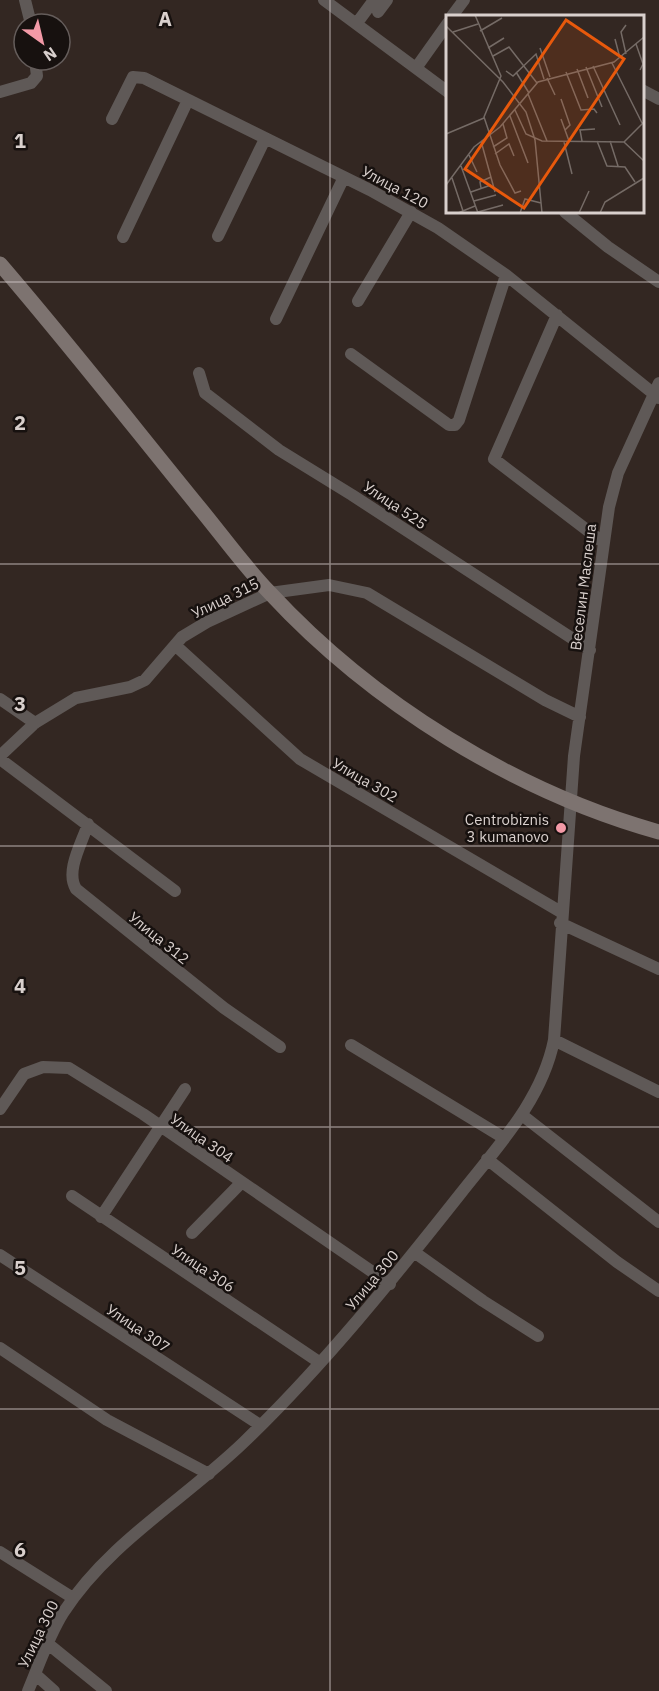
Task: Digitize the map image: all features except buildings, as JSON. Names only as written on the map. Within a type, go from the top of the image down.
[{"type":"main road","points":[[0,264],[270,593],[324,645],[407,710],[484,760],[570,803],[659,832]]},
{"type":"street","points":[[324,0],[446,91]]},
{"type":"street","points":[[357,23],[374,0]]},
{"type":"street","points":[[378,12],[387,0]]},
{"type":"street","points":[[453,15],[464,0]]},
{"type":"street","points":[[416,68],[446,24]]},
{"type":"street","points":[[0,92],[31,83],[37,76],[36,72]]},
{"type":"street","name":"Улица 120","points":[[112,119],[133,77],[144,78],[344,177],[411,212],[506,275],[658,392]]},
{"type":"street","points":[[644,91],[659,99]]},
{"type":"street","points":[[123,237],[188,100]]},
{"type":"street","points":[[218,236],[265,139]]},
{"type":"street","points":[[276,319],[344,177]]},
{"type":"street","points":[[358,301],[411,212]]},
{"type":"street","points":[[566,213],[599,240],[659,282]]},
{"type":"street","points":[[351,354],[449,425],[455,424],[459,420],[484,350],[506,275]]},
{"type":"street","points":[[557,315],[494,459],[604,543]]},
{"type":"street","name":"Улица 525","points":[[200,373],[205,393],[279,450],[590,650]]},
{"type":"street","name":"Веселин Маслеша","points":[[570,803],[609,507],[618,473],[658,392]]},
{"type":"street","name":"Улица 315","points":[[0,758],[35,723],[76,698],[130,687],[145,680],[182,637],[207,622],[270,593],[329,585],[367,593],[544,700],[580,717]]},
{"type":"street","name":"Улица 302","points":[[175,645],[300,759],[561,917],[659,969]]},
{"type":"street","points":[[0,699],[35,723]]},
{"type":"street","points":[[0,758],[175,891]]},
{"type":"street","name":"Улица 300","points":[[28,1691],[47,1643],[74,1598],[102,1563],[140,1528],[209,1474],[260,1425],[390,1284],[522,1115],[549,1064],[554,1040],[570,803]]},
{"type":"street","name":"Улица 312","points":[[88,824],[72,872],[72,883],[76,889],[224,1008],[280,1047]]},
{"type":"street","points":[[554,1040],[659,1092]]},
{"type":"street","points":[[351,1045],[504,1138]]},
{"type":"street","name":"Улица 304","points":[[0,1109],[24,1074],[42,1068],[69,1068],[160,1127],[390,1284]]},
{"type":"street","points":[[101,1217],[185,1089]]},
{"type":"street","points":[[522,1115],[659,1222]]},
{"type":"street","points":[[487,1159],[616,1262],[659,1291]]},
{"type":"street","points":[[192,1233],[241,1183]]},
{"type":"street","name":"Улица 306","points":[[72,1196],[319,1362]]},
{"type":"street","points":[[414,1252],[483,1301],[538,1336]]},
{"type":"street","name":"Улица 307","points":[[0,1255],[260,1425]]},
{"type":"street","points":[[0,1348],[107,1420],[209,1474]]},
{"type":"street","points":[[0,1552],[74,1598]]},
{"type":"street","points":[[47,1643],[106,1691]]},
{"type":"street","points":[[35,1674],[54,1691]]},
{"type":"place","name":"Centrobiznis 3 kumanovo","points":[[561,828]]}]
